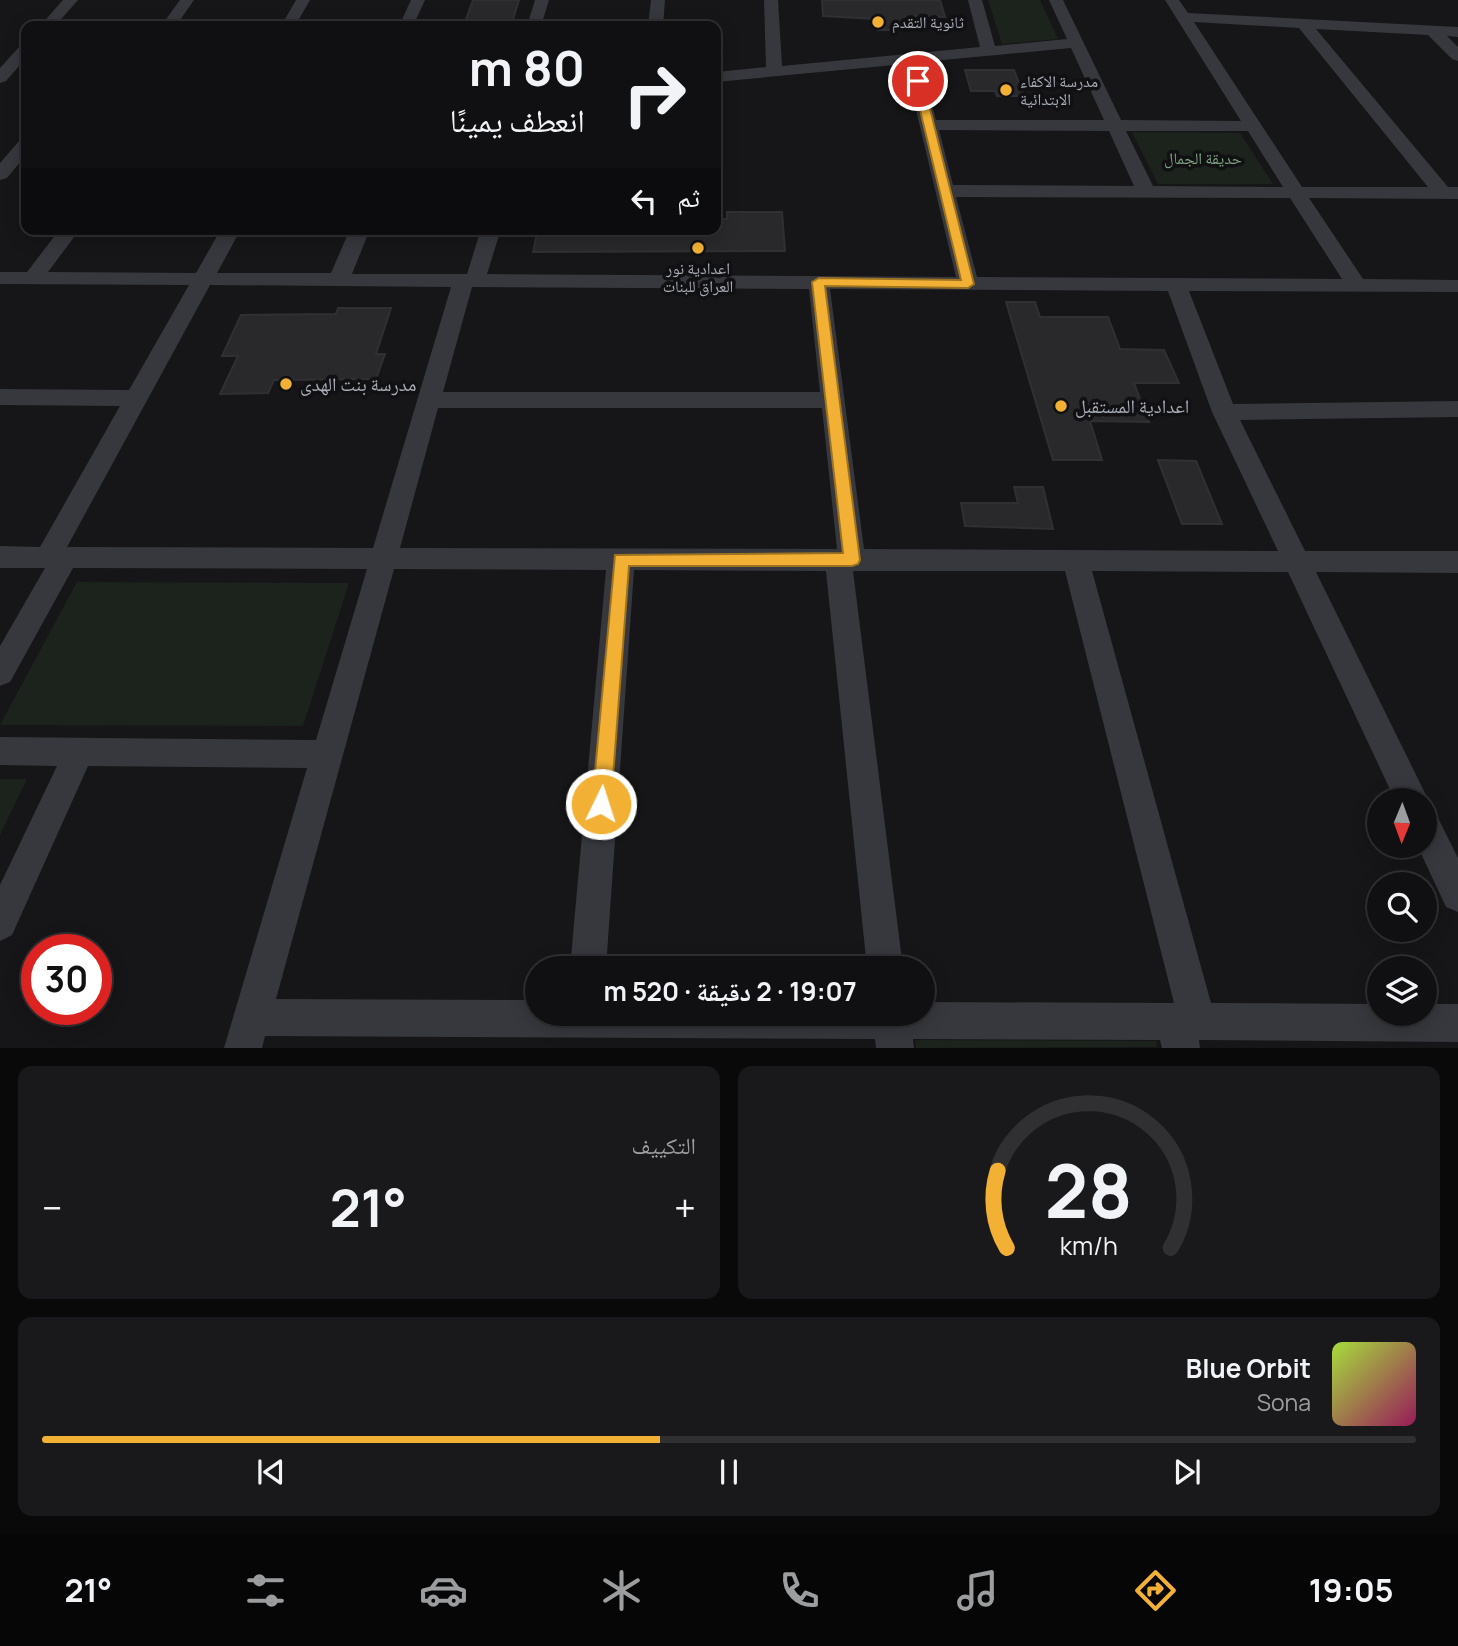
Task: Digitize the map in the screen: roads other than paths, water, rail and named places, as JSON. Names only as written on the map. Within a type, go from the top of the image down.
[{"type":"street","points":[[52,21],[71,0]]},
{"type":"street","points":[[171,21],[187,0]]},
{"type":"street","points":[[291,21],[303,0]]},
{"type":"street","points":[[408,21],[418,0]]},
{"type":"street","points":[[536,21],[542,0]]},
{"type":"street","points":[[656,21],[658,0]]},
{"type":"street","points":[[771,0],[774,72]]},
{"type":"street","points":[[975,0],[989,51]]},
{"type":"street","points":[[1056,0],[1146,192]]},
{"type":"street","points":[[1172,0],[1356,285]]},
{"type":"street","points":[[1279,8],[1297,23],[1450,193]]},
{"type":"street","points":[[1183,17],[1458,32]]},
{"type":"street","points":[[1433,31],[1458,56]]},
{"type":"street","points":[[721,77],[1076,43]]},
{"type":"street","points":[[0,80],[21,55]]},
{"type":"street","points":[[912,58],[968,284]]},
{"type":"street","points":[[0,80],[21,80]]},
{"type":"street","points":[[929,125],[1253,126]]},
{"type":"street","points":[[0,145],[21,143]]},
{"type":"street","points":[[0,174],[21,149]]},
{"type":"street","points":[[945,191],[1450,193]]},
{"type":"street","points":[[33,278],[65,235]]},
{"type":"street","points":[[0,673],[137,398],[228,235]]},
{"type":"street","points":[[339,280],[358,235]]},
{"type":"street","points":[[488,235],[469,281],[429,400],[248,1032],[525,1019]]},
{"type":"street","points":[[0,278],[1458,286]]},
{"type":"street","points":[[819,282],[833,400],[845,560],[884,956]]},
{"type":"street","points":[[1176,284],[1224,412],[1406,788]]},
{"type":"street","points":[[0,397],[137,398]]},
{"type":"street","points":[[429,400],[833,400]]},
{"type":"street","points":[[1224,412],[1458,409]]},
{"type":"street","points":[[0,557],[1458,562]]},
{"type":"street","points":[[589,956],[621,559]]},
{"type":"street","points":[[1076,561],[1185,1030]]},
{"type":"street","points":[[0,751],[327,754]]},
{"type":"street","points":[[0,923],[79,751]]},
{"type":"street","points":[[1437,852],[1458,895]]},
{"type":"street","points":[[864,1026],[1185,1030],[1458,1023]]},
{"type":"place","name":"ثانوية التقدم","points":[[878,22]]},
{"type":"place","name":"مدرسة الاكفاء الابتدائية","points":[[1006,90]]},
{"type":"place","name":"اعدادية نور العراق للبنات","points":[[698,248]]},
{"type":"place","name":"مدرسة بنت الهدی","points":[[286,384]]},
{"type":"place","name":"اعدادية المستقبل","points":[[1061,406]]},
{"type":"park label","name":"حديقة الجمال","points":[[1203,158]]}]
